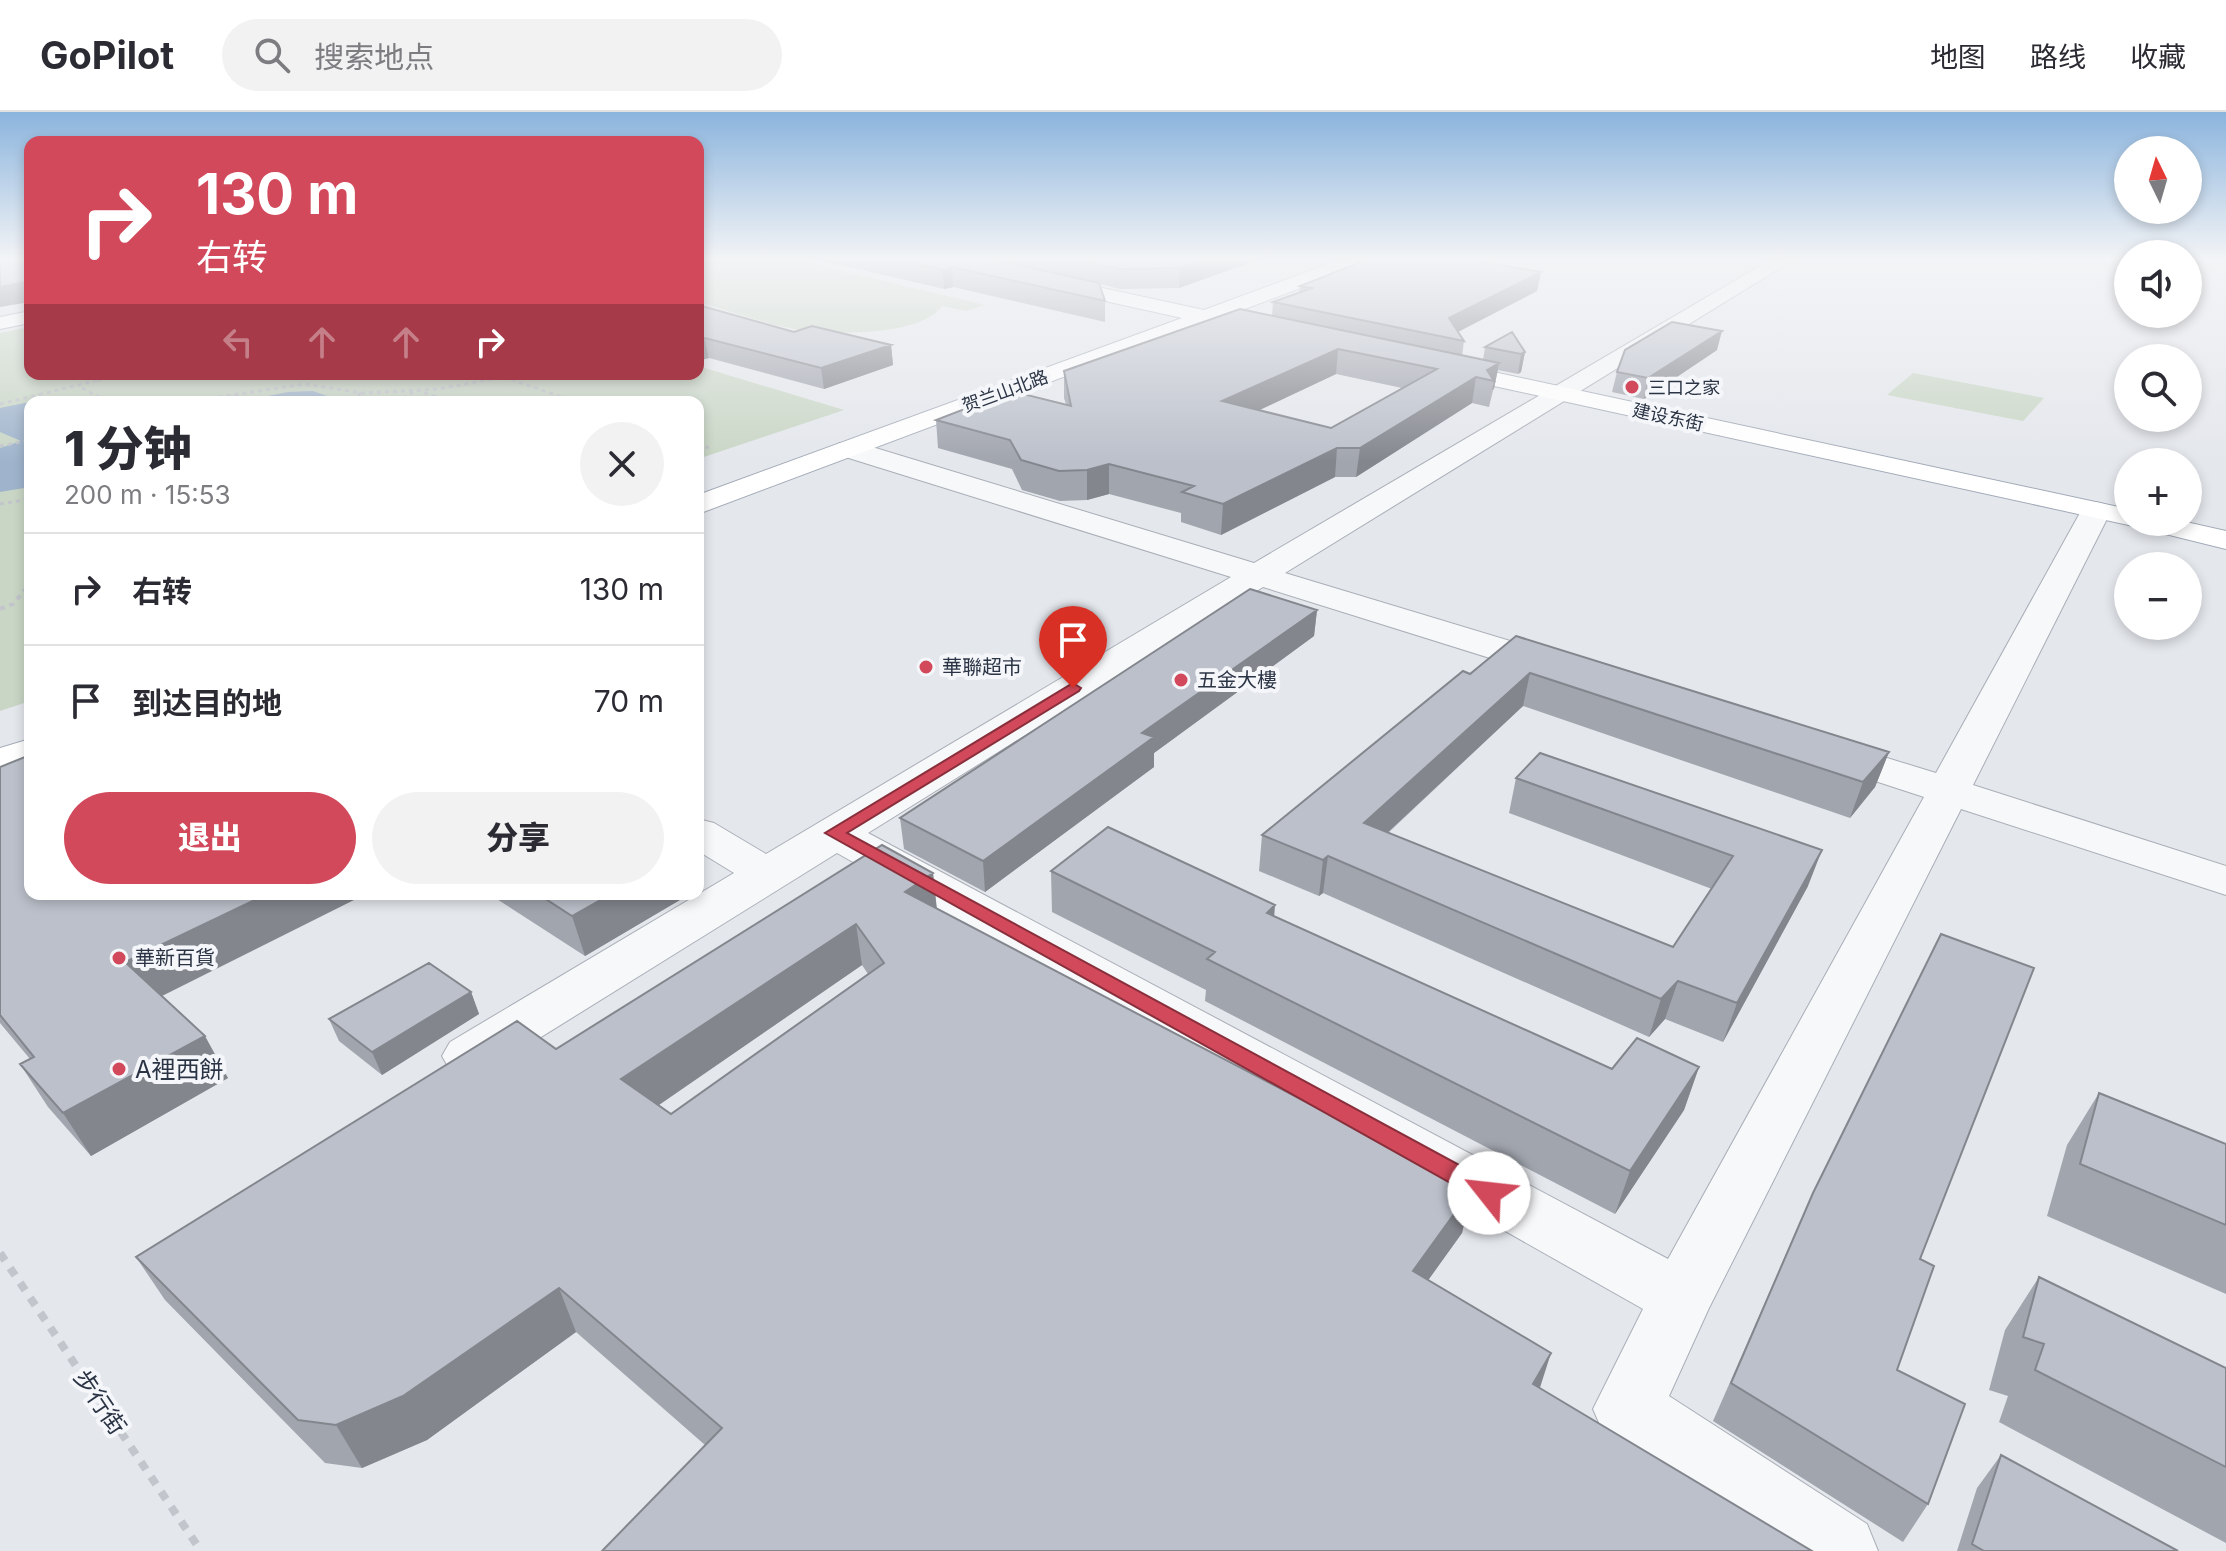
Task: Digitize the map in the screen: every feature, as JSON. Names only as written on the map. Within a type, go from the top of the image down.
[{"type":"main road","name":"贺兰山北路","points":[[704,503],[1180,327]]},
{"type":"main road","points":[[1254,327],[1299,337]]},
{"type":"main road","name":"建设东街","points":[[1420,363],[2112,515]]},
{"type":"main road","points":[[2202,535],[2226,540]]},
{"type":"main road","points":[[0,762],[24,753]]},
{"type":"street","points":[[440,1073],[1669,327]]},
{"type":"street","points":[[849,449],[1589,677]]},
{"type":"street","points":[[1840,1551],[1628,1409],[1681,1298],[1949,789],[2112,515]]},
{"type":"street","points":[[1784,738],[2226,881]]},
{"type":"street","points":[[834,833],[1681,1298]]},
{"type":"street","points":[[704,836],[768,874]]},
{"type":"path","points":[[97,396],[82,388],[99,380]]},
{"type":"path","points":[[33,396],[99,380]]},
{"type":"path","points":[[226,396],[305,384],[361,393],[417,390],[484,380]]},
{"type":"path","points":[[513,380],[559,396]]},
{"type":"path","points":[[406,396],[417,390]]},
{"type":"path","points":[[417,390],[433,396]]},
{"type":"path","points":[[356,396],[361,393]]},
{"type":"path","points":[[0,404],[24,398]]},
{"type":"path","points":[[1,446],[24,441]]},
{"type":"path","points":[[704,446],[709,448]]},
{"type":"path","points":[[0,504],[24,500]]},
{"type":"path","points":[[0,609],[13,604],[24,591]]},
{"type":"path","name":"步行街","points":[[0,1253],[201,1551]]},
{"type":"green space","points":[[787,327],[899,327],[850,333]]},
{"type":"green space","points":[[24,328],[24,380],[704,380],[704,368],[844,410],[704,457],[704,396],[24,396],[24,703],[0,711],[0,333]]},
{"type":"green space","points":[[1913,373],[2044,398],[2023,421],[1887,395]]},
{"type":"water","points":[[313,391],[327,396],[268,396]]},
{"type":"water","points":[[24,403],[24,488],[0,492],[0,448],[21,441],[0,432],[0,408]]},
{"type":"building","points":[[704,327],[777,327],[794,332],[817,327],[891,345],[821,368],[705,338]]},
{"type":"building","points":[[1188,327],[1327,327],[1499,363],[1487,370],[1494,381],[1476,377],[1360,448],[1337,448],[1223,504],[1182,492],[1194,486],[1109,464],[1087,470],[1059,471],[1021,460],[1010,440],[936,420],[1011,391],[1071,406],[1064,371]],"holes":[[[1338,349],[1437,369],[1331,428],[1222,401]]]},
{"type":"building","points":[[1396,327],[1455,327],[1464,341]]},
{"type":"building","points":[[1663,327],[1701,327],[1722,331],[1648,378],[1617,372],[1625,350]]},
{"type":"building","points":[[1512,332],[1525,352],[1521,354],[1485,347]]},
{"type":"building","points":[[1250,589],[1317,610],[1142,733],[1154,737],[983,861],[900,818]]},
{"type":"building","points":[[1516,636],[1889,752],[1863,782],[1530,673],[1364,823],[1673,947],[1733,856],[1516,778],[1540,753],[1822,850],[1737,1003],[1678,981],[1661,999],[1328,856],[1323,860],[1262,835],[1463,671],[1470,674]]},
{"type":"building","name":"華新百貨","points":[[24,757],[24,900],[254,900],[125,962],[205,1036],[63,1113],[20,1064],[34,1057],[0,1015],[0,767]]},
{"type":"building","points":[[1108,827],[1275,905],[1267,913],[1612,1069],[1637,1038],[1699,1067],[1630,1171],[1207,959],[1215,952],[1051,871]]},
{"type":"building","points":[[882,845],[933,873],[905,892],[1472,1189],[1413,1271],[1551,1353],[1533,1384],[1812,1551],[602,1551],[722,1428],[559,1288],[403,1396],[336,1425],[298,1420],[136,1257],[517,1021],[556,1049]],"holes":[[[856,924],[884,963],[671,1114],[621,1079]]]},
{"type":"building","points":[[547,900],[600,900],[572,916]]},
{"type":"building","points":[[1941,934],[2034,968],[1920,1259],[1934,1266],[1897,1370],[1965,1404],[1928,1504],[1731,1383],[1813,1193]]},
{"type":"building","points":[[429,963],[471,992],[372,1052],[329,1019]]},
{"type":"building","points":[[2099,1093],[2226,1144],[2226,1225],[2080,1164]]},
{"type":"building","points":[[2039,1277],[2226,1368],[2226,1467],[2035,1370],[2044,1344],[2023,1337]]},
{"type":"building","points":[[2001,1455],[2178,1551],[1984,1551],[1972,1544]]},
{"type":"place","name":"三口之家","points":[[1632,387]]},
{"type":"place","name":"華聯超市","points":[[926,667]]},
{"type":"place","name":"五金大樓","points":[[1181,680]]},
{"type":"place","name":"華新百貨","points":[[119,958]]},
{"type":"place","name":"A裡西餅","points":[[119,1069]]},
{"type":"route","points":[[1073,688],[834,833],[1489,1193]]}]
